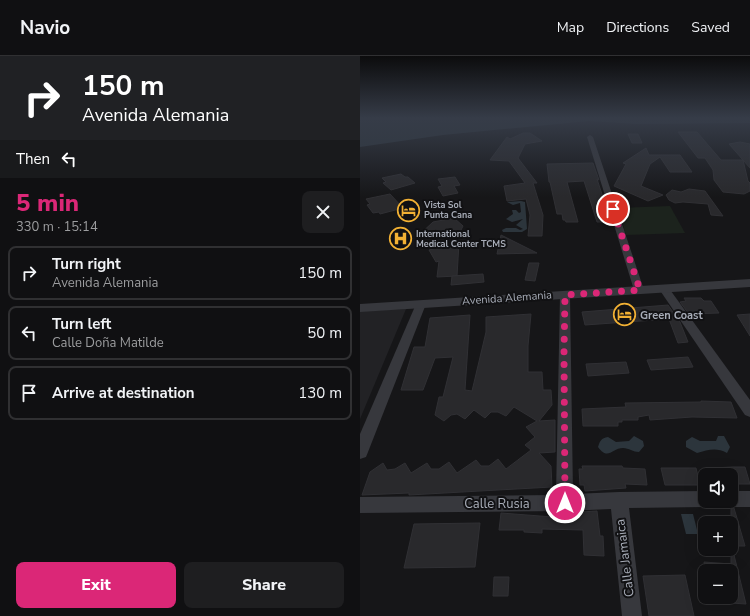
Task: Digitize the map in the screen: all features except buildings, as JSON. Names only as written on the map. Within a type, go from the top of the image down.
[{"type":"street","points":[[592,144],[640,290]]},
{"type":"street","name":"Avenida Alemania","points":[[360,308],[750,283]]},
{"type":"street","points":[[664,289],[750,411]]},
{"type":"street","points":[[565,295],[565,503]]},
{"type":"street","points":[[360,452],[421,304]]},
{"type":"street","name":"Calle Rusia","points":[[360,505],[565,503],[619,500],[698,499]]},
{"type":"street","points":[[738,499],[750,499]]},
{"type":"street","name":"Calle Jamaica","points":[[619,500],[632,616]]},
{"type":"shaded area","points":[[360,144],[380,144],[360,147]]},
{"type":"shaded area","points":[[507,202],[525,202],[527,229],[522,232],[503,232],[502,230],[506,228],[523,229],[516,225],[523,219],[512,222],[506,219],[513,214],[512,210],[516,210],[519,213],[521,212],[520,203],[513,205]]},
{"type":"shaded area","points":[[670,206],[685,233],[626,235],[618,208]]},
{"type":"shaded area","points":[[406,309],[360,419],[360,311]]},
{"type":"shaded area","points":[[634,436],[643,441],[644,446],[639,452],[623,448],[610,453],[605,453],[598,447],[601,440],[606,437],[616,442],[629,441]]},
{"type":"shaded area","points":[[718,436],[724,436],[730,447],[727,453],[723,451],[708,450],[697,453],[686,447],[686,441],[692,437],[700,441],[716,441]]},
{"type":"shaded area","points":[[681,514],[693,514],[698,534],[686,534]]},
{"type":"place","name":"Vista Sol Punta Cana","points":[[408,210]]},
{"type":"place","name":"International Medical Center TCMS","points":[[400,239]]},
{"type":"place","name":"Green Coast","points":[[625,315]]},
{"type":"route","points":[[565,503],[565,295],[640,290],[613,209]]}]
